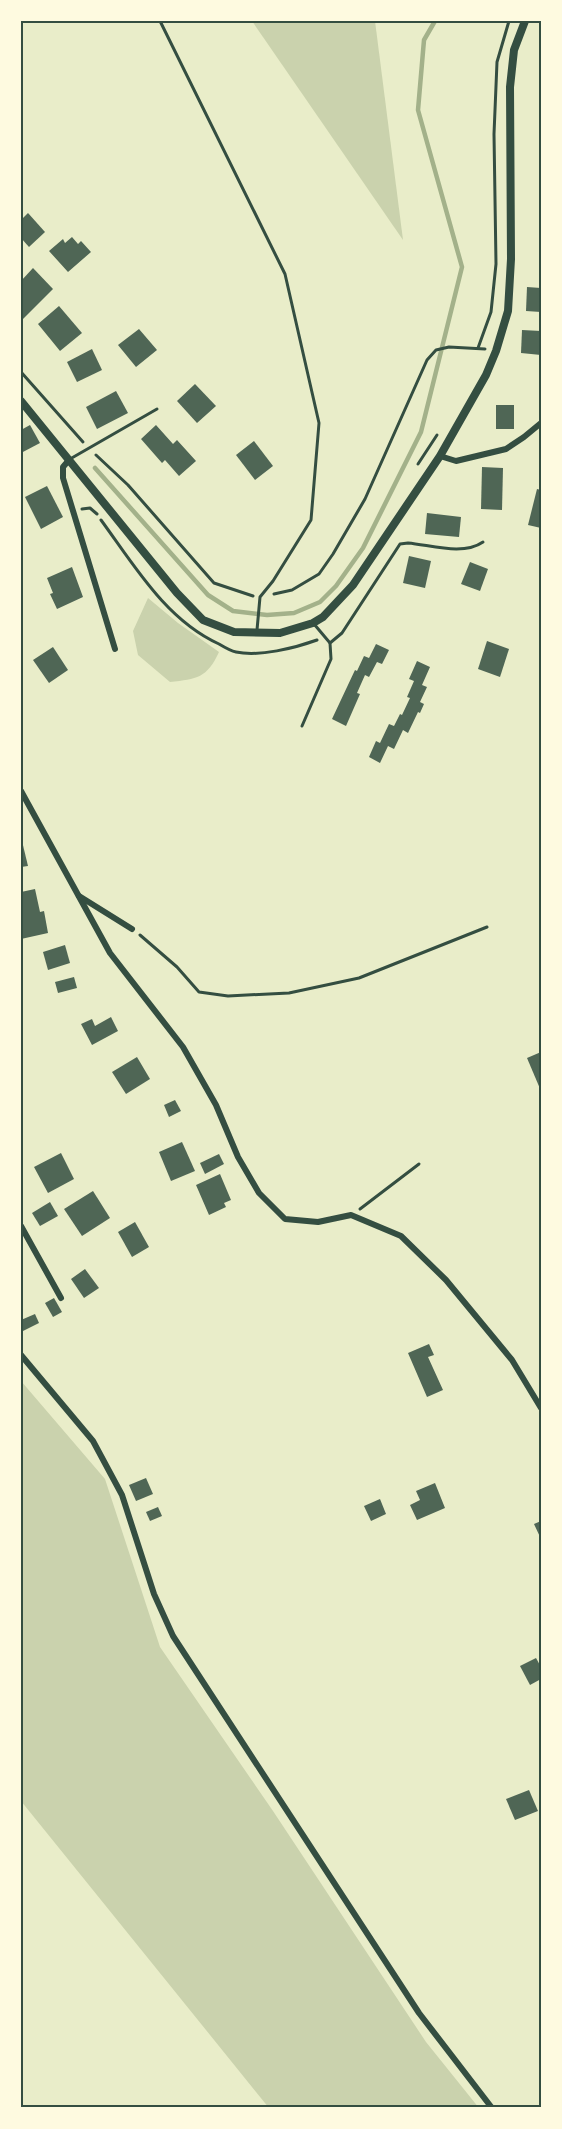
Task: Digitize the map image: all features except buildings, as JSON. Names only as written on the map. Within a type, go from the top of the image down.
[{"type":"street","points":[[21,401],[177,593],[203,620],[234,632],[280,633],[313,623],[323,617],[353,585],[440,456],[486,375],[496,351],[508,311],[511,259],[510,87],[514,51],[525,21]]},
{"type":"street","points":[[440,456],[456,461],[506,449],[541,423]]},
{"type":"street","points":[[69,460],[63,467],[63,477],[115,649]]},
{"type":"street","points":[[21,791],[110,953],[183,1047],[216,1105],[238,1157],[259,1193],[285,1219],[318,1222],[351,1215],[400,1236],[446,1280],[512,1360],[541,1408]]},
{"type":"street","points":[[77,895],[132,929]]},
{"type":"street","points":[[21,1226],[61,1298]]},
{"type":"street","points":[[21,1355],[93,1442],[122,1495],[154,1594],[173,1636],[419,2013],[492,2108]]},
{"type":"lane","points":[[160,21],[285,274],[319,423],[311,520],[260,599],[257,633]]},
{"type":"lane","points":[[69,460],[157,409]]},
{"type":"lane","points":[[330,644],[342,633],[400,544],[463,549],[476,547],[483,542]]},
{"type":"lane","points":[[302,726],[331,659],[330,644],[313,623]]},
{"type":"path","points":[[21,372],[72,432],[128,485],[214,583],[260,599],[292,590],[320,574],[365,499],[427,360],[436,350],[449,347],[478,348],[491,312],[496,264],[494,134],[497,62],[508,21]]},
{"type":"path","points":[[132,929],[164,955],[199,992],[228,996],[289,993],[359,978],[488,927]]},
{"type":"path","points":[[351,1215],[419,1164]]},
{"type":"green space","points":[[252,21],[375,21],[403,240]]},
{"type":"green space","points":[[148,598],[219,652],[215,661],[200,676],[170,682],[138,655],[133,631]]},
{"type":"green space","points":[[21,1381],[105,1479],[160,1647],[273,1811],[426,2042],[479,2108],[269,2108],[21,1801]]},
{"type":"waterway","points":[[95,468],[208,595],[233,611],[267,615],[294,613],[320,602],[336,586],[363,548],[421,432],[462,267],[418,110],[424,40],[435,21]]}]
